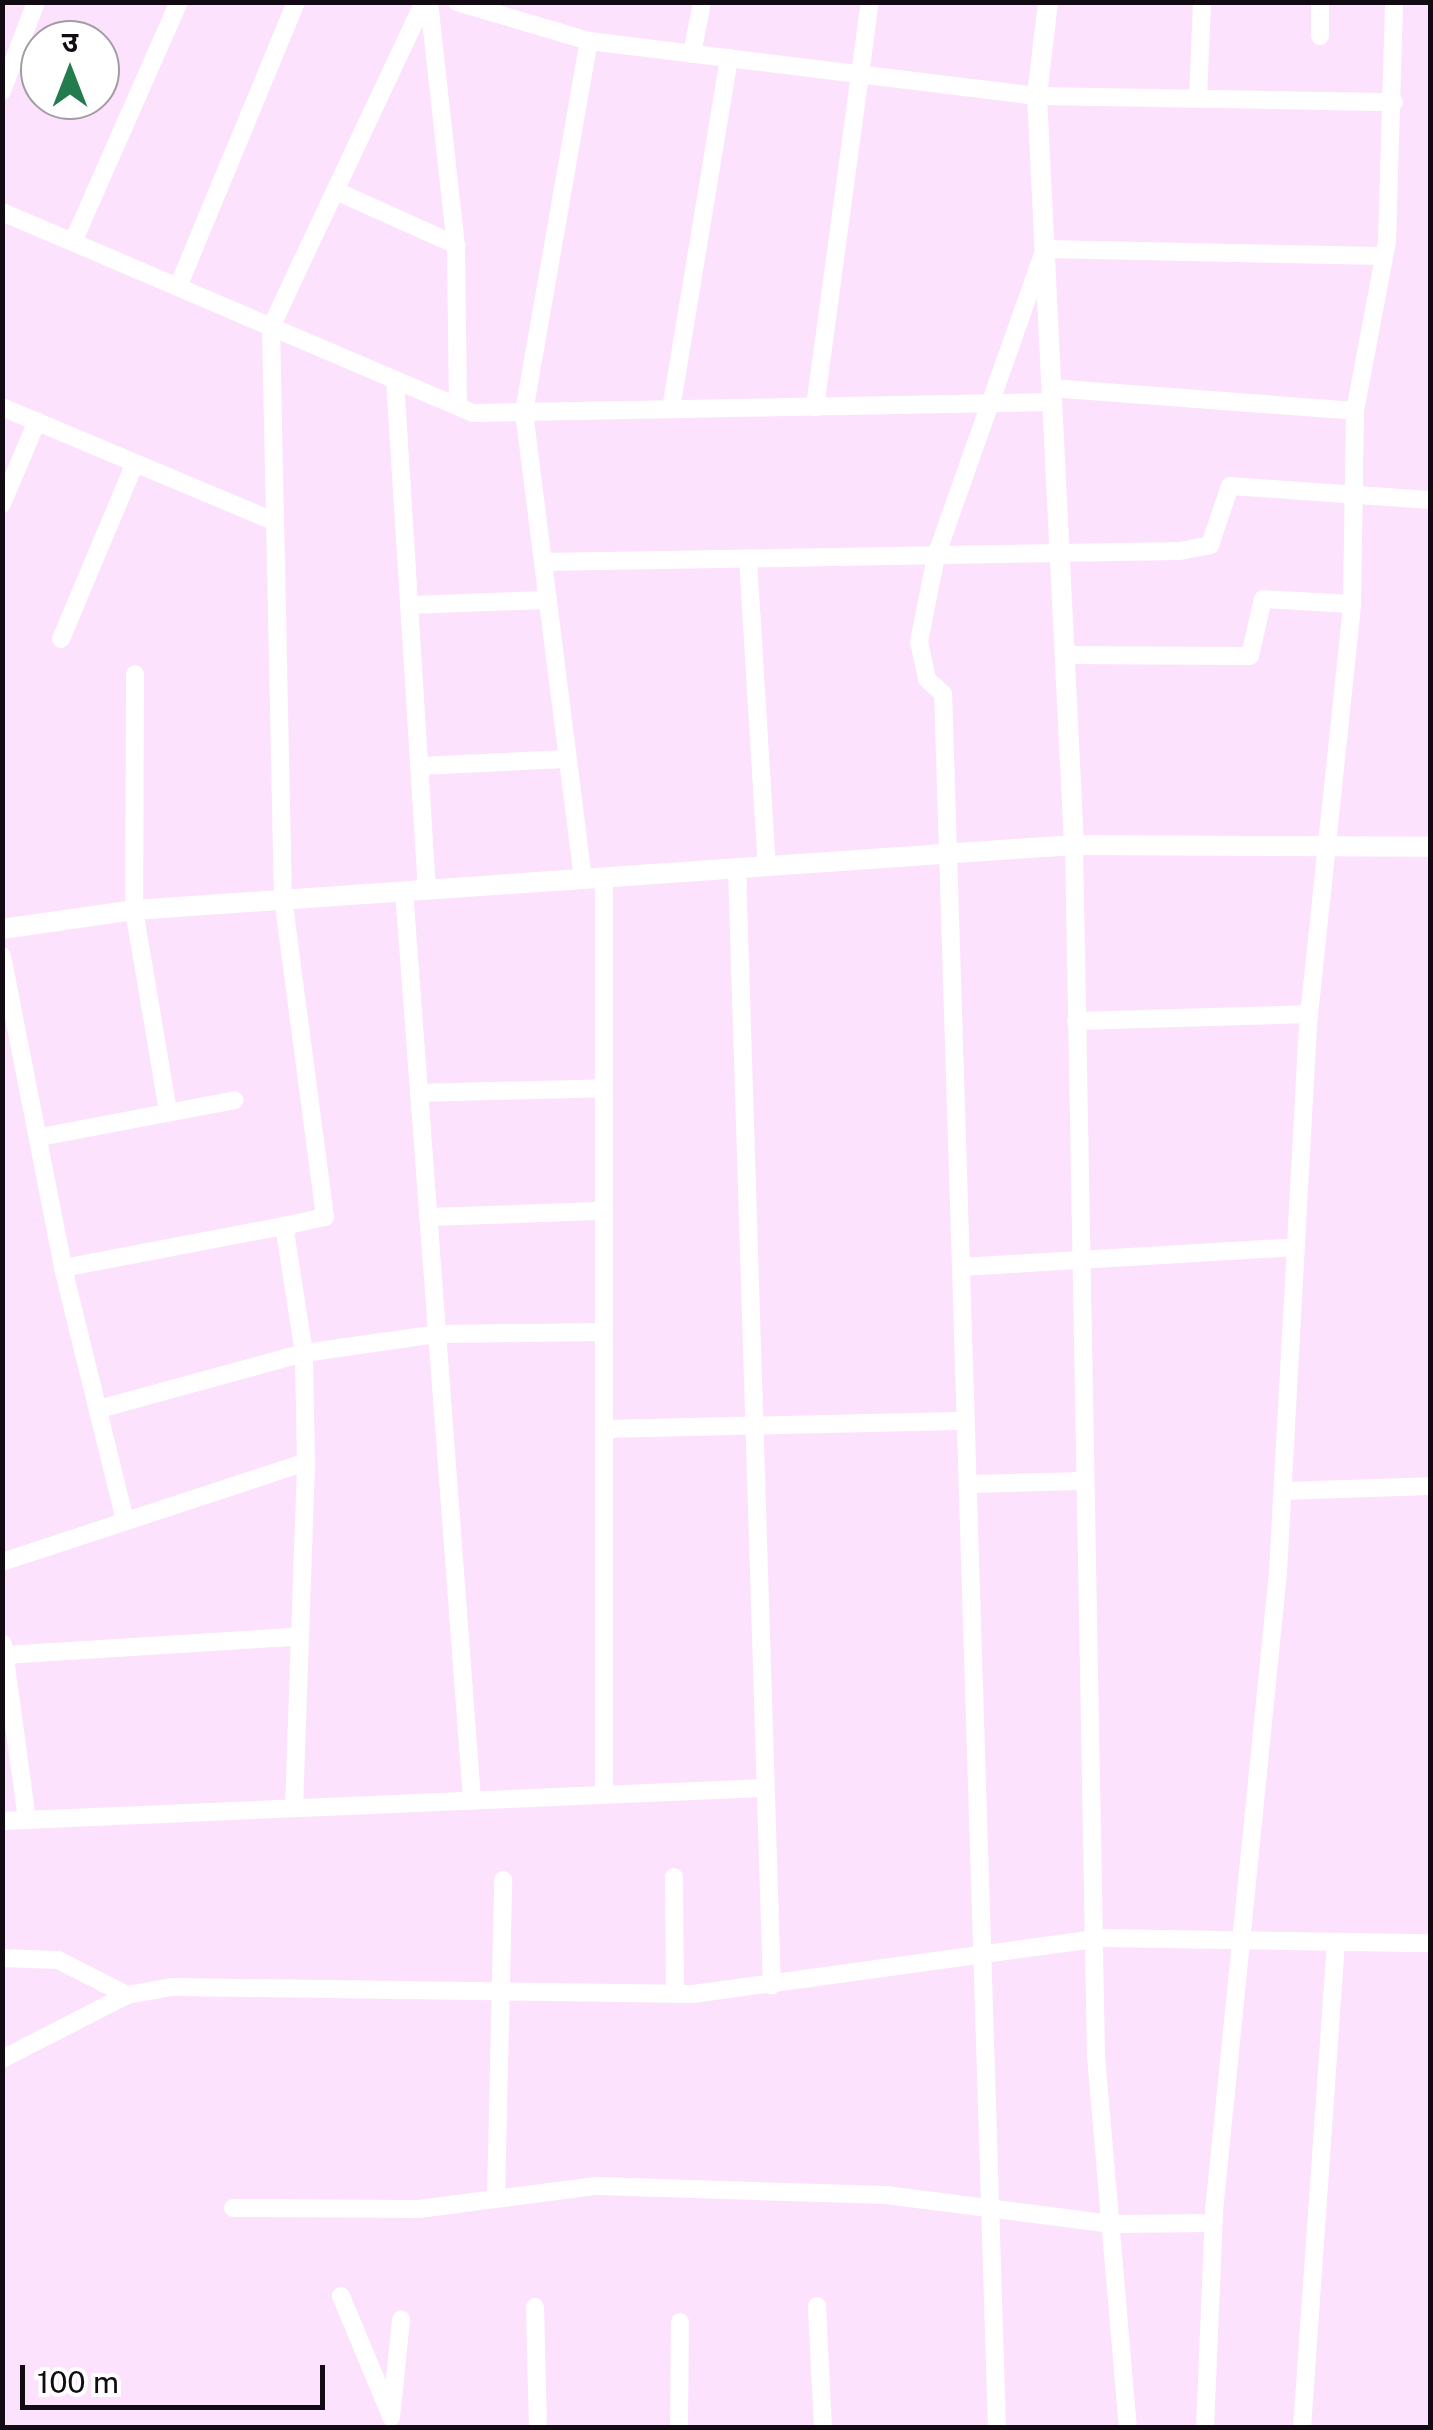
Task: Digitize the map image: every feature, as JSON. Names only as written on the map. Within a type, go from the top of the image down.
[{"type":"street","points":[[2,91],[36,2]]},
{"type":"street","points":[[74,242],[179,2]]},
{"type":"street","points":[[178,287],[296,2]]},
{"type":"street","points":[[63,1268],[325,1217],[283,900],[271,327],[426,2]]},
{"type":"street","points":[[426,2],[456,246],[458,405]]},
{"type":"street","points":[[458,2],[589,41],[1037,96],[1394,102]]},
{"type":"street","points":[[692,54],[702,2]]},
{"type":"street","points":[[816,407],[870,2]]},
{"type":"street","points":[[1048,2],[1037,96],[1074,845],[1083,1481],[1100,1938],[1096,2056],[1128,2428]]},
{"type":"street","points":[[1198,98],[1202,2]]},
{"type":"street","points":[[1320,2],[1320,36]]},
{"type":"street","points":[[1206,2428],[1214,2223],[1283,1491],[1309,1014],[1334,846],[1352,604],[1355,411],[1384,256],[1394,102],[1394,2]]},
{"type":"street","points":[[589,41],[524,412],[566,758],[594,878],[604,1088],[604,1795]]},
{"type":"street","points":[[672,409],[730,58]]},
{"type":"street","points":[[336,191],[456,246]]},
{"type":"street","points":[[2,212],[458,405],[524,412],[986,404],[1052,395],[1355,411]]},
{"type":"street","points":[[1045,250],[1384,256]]},
{"type":"street","points":[[998,2428],[943,694],[927,679],[920,642],[936,556],[986,404],[1045,250]]},
{"type":"street","points":[[395,380],[426,890]]},
{"type":"street","points":[[2,407],[275,522]]},
{"type":"street","points":[[2,504],[37,421]]},
{"type":"street","points":[[61,638],[135,463]]},
{"type":"street","points":[[543,562],[1060,555],[1210,544],[1230,486],[1430,500]]},
{"type":"street","points":[[748,559],[767,866]]},
{"type":"street","points":[[1065,655],[1250,656],[1263,599],[1352,604]]},
{"type":"street","points":[[409,605],[548,600]]},
{"type":"street","points":[[135,674],[134,910],[168,1111]]},
{"type":"street","points":[[419,766],[566,758]]},
{"type":"street","points":[[2,928],[134,910],[1074,845],[1430,847]]},
{"type":"street","points":[[737,868],[772,1985]]},
{"type":"street","points":[[404,891],[472,1800]]},
{"type":"street","points":[[2,956],[63,1268],[125,1521]]},
{"type":"street","points":[[1076,1020],[1309,1014]]},
{"type":"street","points":[[419,1093],[604,1088]]},
{"type":"street","points":[[40,1136],[235,1100]]},
{"type":"street","points":[[428,1217],[604,1211]]},
{"type":"street","points":[[284,1226],[304,1353],[306,1462],[295,1637],[294,1808]]},
{"type":"street","points":[[961,1267],[1295,1247]]},
{"type":"street","points":[[99,1409],[304,1353],[437,1334],[604,1332]]},
{"type":"street","points":[[604,1429],[966,1421]]},
{"type":"street","points":[[2,1562],[306,1462]]},
{"type":"street","points":[[971,1484],[1083,1481]]},
{"type":"street","points":[[1283,1491],[1430,1486]]},
{"type":"street","points":[[27,1819],[4,1650],[295,1637]]},
{"type":"street","points":[[2,1822],[765,1788]]},
{"type":"street","points":[[674,1876],[676,1994]]},
{"type":"street","points":[[496,2199],[503,1880]]},
{"type":"street","points":[[2,2060],[128,1995],[265,1981],[502,1992],[676,1994],[772,1985],[1100,1938],[1336,1945],[1430,1943]]},
{"type":"street","points":[[1302,2428],[1336,1945]]},
{"type":"street","points":[[2,1958],[58,1960],[128,1995]]},
{"type":"street","points":[[232,2208],[419,2209],[616,2186],[990,2206],[1112,2224],[1214,2223]]},
{"type":"street","points":[[341,2296],[391,2422]]},
{"type":"street","points":[[817,2306],[823,2428]]},
{"type":"street","points":[[535,2307],[538,2428]]},
{"type":"street","points":[[391,2422],[401,2320]]},
{"type":"street","points":[[679,2428],[680,2322]]}]
